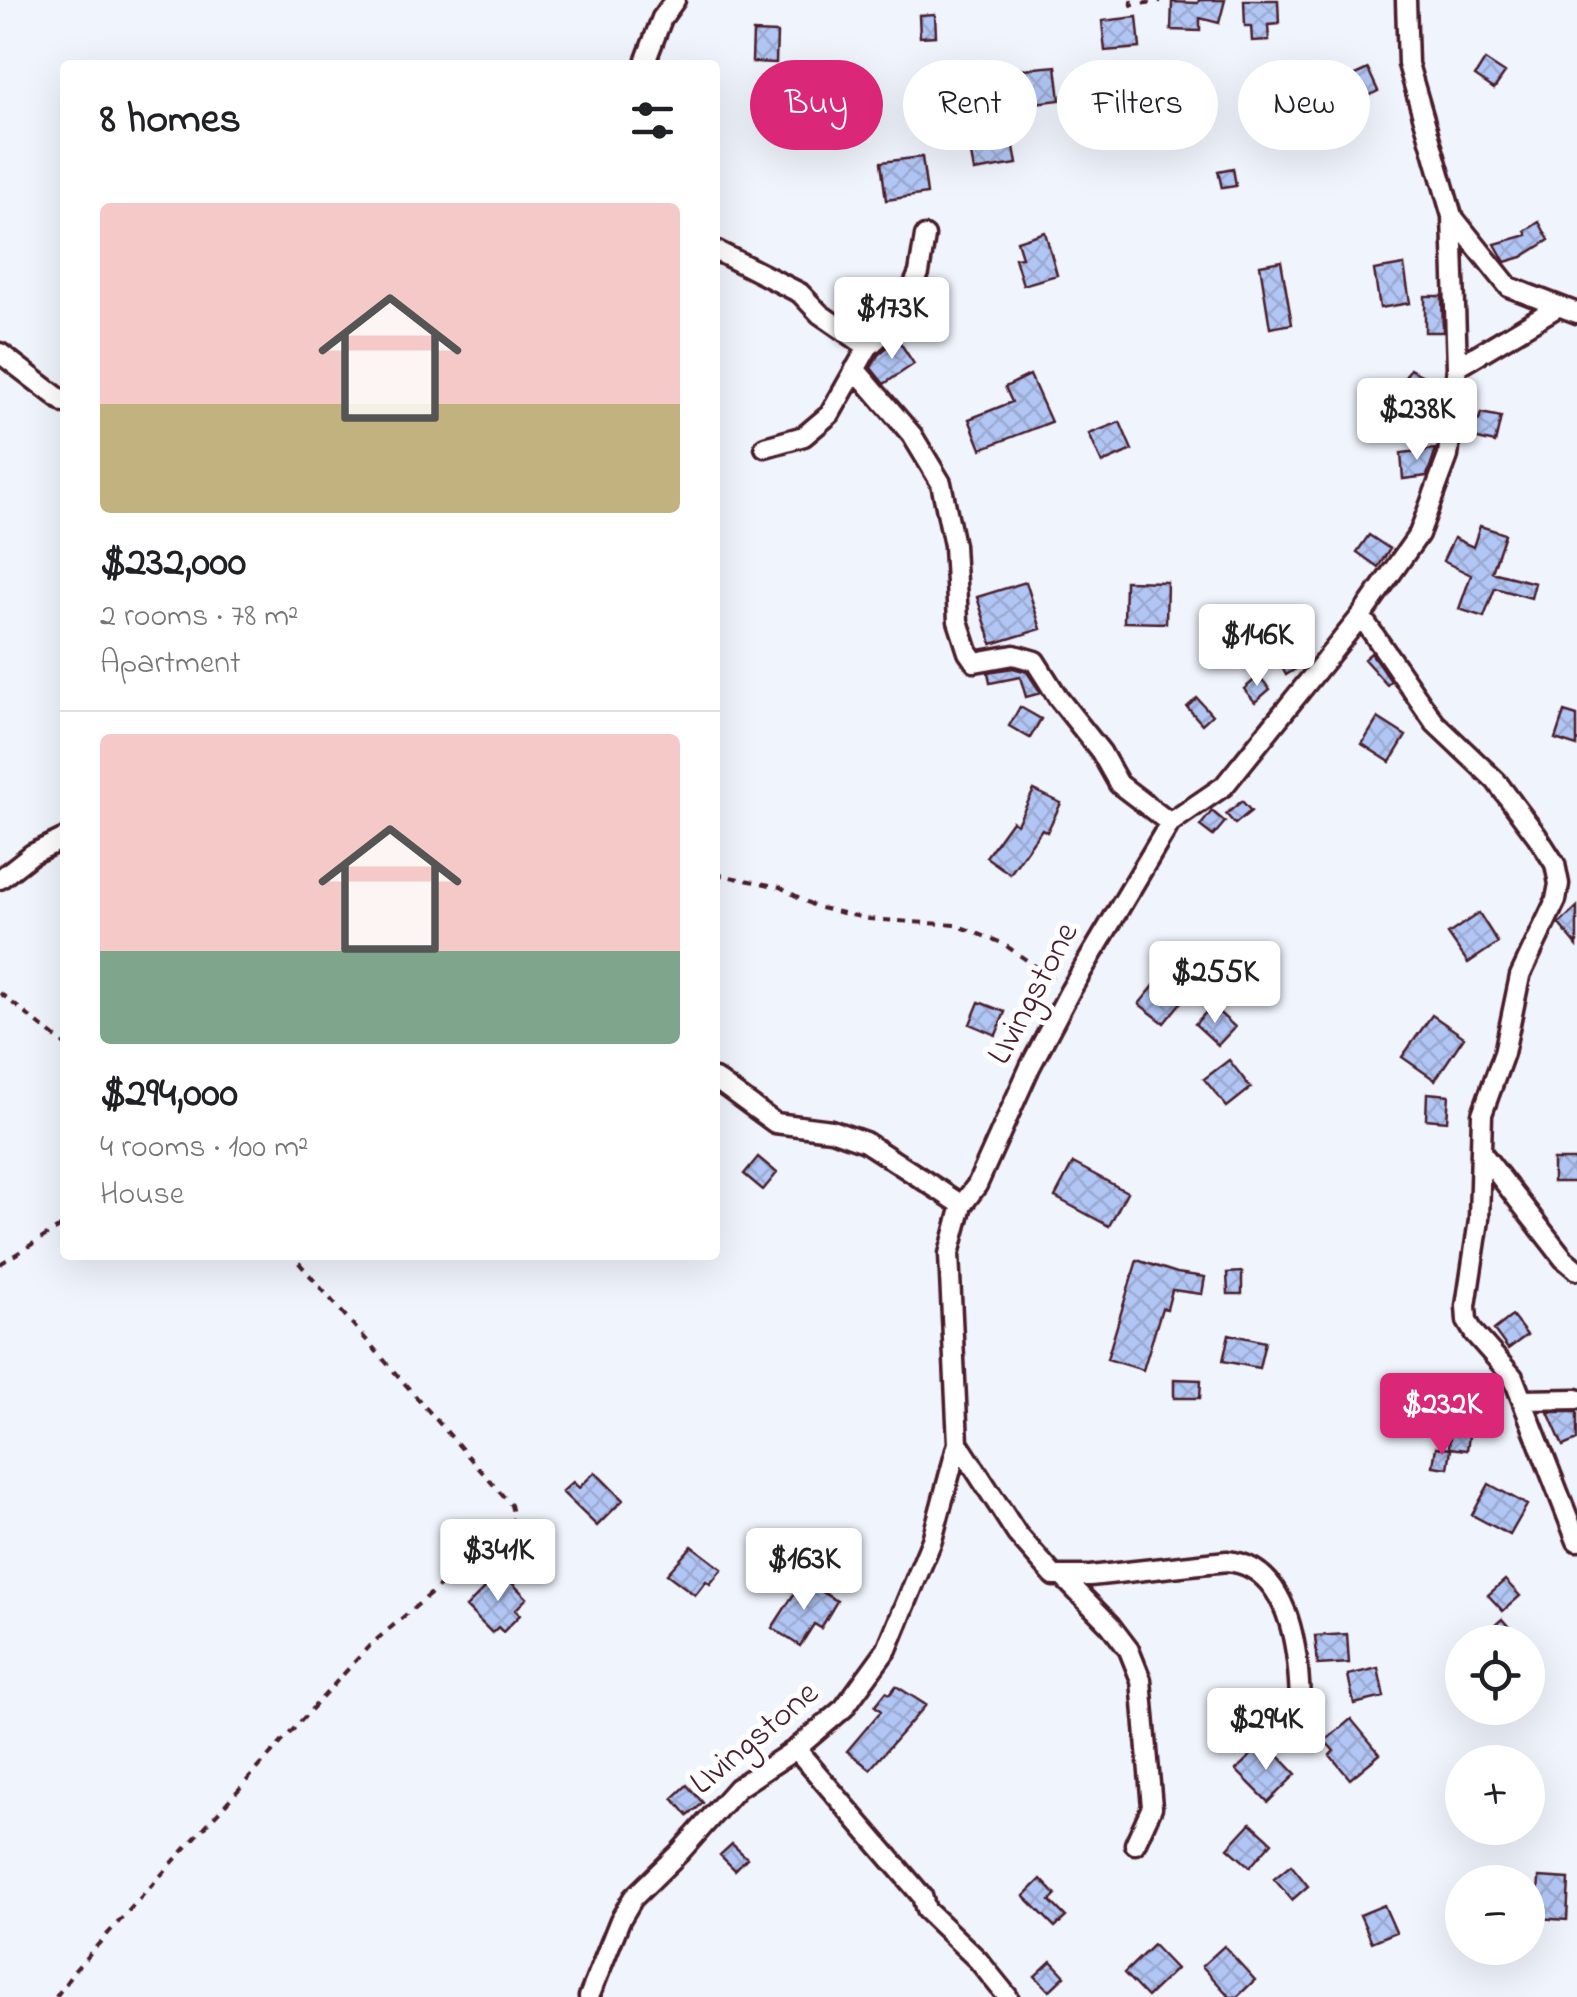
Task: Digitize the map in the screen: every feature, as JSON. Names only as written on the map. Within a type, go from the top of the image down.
[{"type":"street","points":[[646,60],[662,18],[676,0]]},
{"type":"street","name":"LIvingstone","points":[[589,1997],[632,1898],[737,1788],[796,1749],[856,1696],[887,1650],[932,1540],[958,1443],[949,1254],[962,1206],[976,1185],[1070,991],[1170,823],[1224,786],[1361,616],[1419,534],[1448,456],[1457,367],[1452,216],[1408,64],[1406,0]]},
{"type":"street","points":[[1452,216],[1509,287],[1577,313]]},
{"type":"street","points":[[765,447],[804,436],[830,414],[868,347],[899,320],[918,273],[926,236]]},
{"type":"street","points":[[720,253],[800,293],[820,314],[868,347]]},
{"type":"street","points":[[1457,367],[1559,306]]},
{"type":"street","points":[[0,353],[60,399]]},
{"type":"street","points":[[855,369],[912,435],[942,483],[954,545],[958,621],[968,652],[975,662],[1014,656],[1035,661],[1119,784],[1170,823]]},
{"type":"street","points":[[1361,616],[1435,723],[1496,781],[1554,864],[1559,884],[1556,900],[1520,976],[1504,1054],[1482,1114],[1479,1220],[1471,1260],[1467,1320],[1513,1377],[1577,1541]]},
{"type":"street","points":[[0,880],[32,854],[60,840]]},
{"type":"street","points":[[720,1082],[775,1123],[831,1130],[865,1142],[962,1206]]},
{"type":"street","points":[[1482,1152],[1564,1259],[1577,1270]]},
{"type":"street","points":[[1523,1400],[1577,1399]]},
{"type":"street","points":[[958,1443],[1017,1534],[1048,1572],[1064,1578],[1110,1625],[1142,1680],[1152,1807],[1135,1844]]},
{"type":"street","points":[[1064,1578],[1226,1561],[1252,1566],[1272,1587],[1294,1642],[1299,1662],[1300,1728]]},
{"type":"street","points":[[796,1749],[922,1896],[926,1910],[978,1960],[1008,1997]]},
{"type":"path","points":[[1131,0],[1132,5],[1161,1]]},
{"type":"path","points":[[720,875],[780,887],[816,907],[868,919],[956,926],[1002,943],[1070,991]]},
{"type":"path","points":[[0,993],[60,1041]]},
{"type":"path","points":[[0,1264],[60,1227]]},
{"type":"path","points":[[56,1997],[74,1971],[369,1646],[506,1530],[514,1518],[510,1505],[296,1260]]},
{"type":"building","points":[[1225,0],[1219,23],[1200,18],[1200,31],[1171,30],[1172,2]]},
{"type":"building","points":[[1244,0],[1278,0],[1279,24],[1268,25],[1269,40],[1252,41],[1251,26],[1245,26]]},
{"type":"building","points":[[935,14],[936,36],[920,37],[919,15]]},
{"type":"building","points":[[1137,17],[1140,48],[1105,51],[1102,21]]},
{"type":"building","points":[[753,32],[777,33],[776,60],[752,60]]},
{"type":"building","points":[[1485,60],[1505,73],[1494,89],[1475,76]]},
{"type":"building","points":[[1056,66],[1057,100],[1037,103],[1037,68]]},
{"type":"building","points":[[1370,73],[1378,91],[1370,95]]},
{"type":"building","points":[[970,150],[1015,150],[1017,164],[974,171]]},
{"type":"building","points":[[922,157],[927,194],[886,200],[881,162]]},
{"type":"building","points":[[1233,168],[1236,186],[1222,188],[1218,171]]},
{"type":"building","points":[[1539,222],[1549,240],[1522,257],[1505,262],[1495,244],[1527,235],[1525,231]]},
{"type":"building","points":[[1045,232],[1057,275],[1023,285],[1015,258],[1022,257],[1017,241]]},
{"type":"building","points":[[1281,261],[1292,324],[1270,328],[1260,265]]},
{"type":"building","points":[[1404,265],[1410,303],[1380,308],[1374,270]]},
{"type":"building","points":[[1425,296],[1442,296],[1443,332],[1425,332]]},
{"type":"building","points":[[897,338],[914,364],[884,384],[871,368],[878,355]]},
{"type":"building","points":[[1410,369],[1429,379],[1419,396],[1400,386]]},
{"type":"building","points":[[1030,375],[1051,422],[981,449],[969,419],[1012,402],[1005,387]]},
{"type":"building","points":[[1481,413],[1501,417],[1495,443],[1469,437],[1473,419],[1479,420]]},
{"type":"building","points":[[1120,422],[1132,450],[1102,463],[1089,434]]},
{"type":"building","points":[[1436,449],[1427,476],[1403,479],[1401,453]]},
{"type":"building","points":[[1480,526],[1505,534],[1492,572],[1535,583],[1531,598],[1495,588],[1484,617],[1459,609],[1471,575],[1443,561],[1454,538],[1473,547]]},
{"type":"building","points":[[1369,535],[1390,549],[1378,567],[1357,552]]},
{"type":"building","points":[[1125,581],[1167,582],[1166,623],[1124,622]]},
{"type":"building","points":[[1026,582],[1041,629],[992,644],[977,597]]},
{"type":"building","points":[[1301,649],[1308,661],[1286,675],[1279,662]]},
{"type":"building","points":[[1371,653],[1391,681],[1387,685],[1364,659]]},
{"type":"building","points":[[1013,668],[1027,672],[1041,693],[1026,697],[1020,677],[990,683],[988,672]]},
{"type":"building","points":[[1259,676],[1270,689],[1255,702],[1244,689]]},
{"type":"building","points":[[1197,698],[1212,715],[1202,724],[1187,707]]},
{"type":"building","points":[[1020,707],[1041,719],[1030,738],[1009,726]]},
{"type":"building","points":[[1564,712],[1577,716],[1577,746],[1555,739]]},
{"type":"building","points":[[1378,718],[1406,736],[1390,762],[1362,744]]},
{"type":"building","points":[[1034,790],[1061,803],[1047,832],[1042,829],[1010,874],[986,857],[1012,821],[1017,824]]},
{"type":"building","points":[[1242,801],[1251,811],[1235,824],[1226,814]]},
{"type":"building","points":[[1212,811],[1225,822],[1213,836],[1200,826]]},
{"type":"building","points":[[1577,907],[1577,946],[1559,924]]},
{"type":"building","points":[[1479,913],[1498,943],[1468,963],[1448,934]]},
{"type":"building","points":[[1162,976],[1187,995],[1164,1023],[1139,1004]]},
{"type":"building","points":[[979,1002],[1005,1012],[996,1035],[970,1024]]},
{"type":"building","points":[[1212,1006],[1235,1027],[1218,1045],[1195,1024]]},
{"type":"building","points":[[1432,1015],[1464,1037],[1435,1080],[1402,1057]]},
{"type":"building","points":[[1229,1060],[1251,1088],[1227,1107],[1204,1079]]},
{"type":"building","points":[[1427,1093],[1449,1095],[1447,1121],[1426,1119]]},
{"type":"building","points":[[758,1157],[777,1173],[763,1190],[744,1174]]},
{"type":"building","points":[[1553,1160],[1575,1160],[1575,1182],[1553,1182]]},
{"type":"building","points":[[1073,1163],[1127,1192],[1109,1226],[1055,1197]]},
{"type":"building","points":[[1137,1260],[1205,1277],[1202,1294],[1172,1290],[1167,1309],[1162,1308],[1143,1370],[1107,1359]]},
{"type":"building","points":[[1242,1272],[1242,1294],[1228,1294],[1227,1273]]},
{"type":"building","points":[[1512,1316],[1527,1335],[1508,1349],[1494,1330]]},
{"type":"building","points":[[1229,1334],[1265,1342],[1259,1368],[1223,1361]]},
{"type":"building","points":[[1174,1379],[1201,1380],[1200,1398],[1174,1398]]},
{"type":"building","points":[[1548,1412],[1577,1412],[1577,1440],[1563,1446]]},
{"type":"building","points":[[1451,1427],[1470,1429],[1467,1450],[1449,1448]]},
{"type":"building","points":[[1436,1447],[1451,1449],[1448,1468],[1433,1466]]},
{"type":"building","points":[[595,1472],[623,1500],[597,1526],[562,1492],[573,1482],[579,1488]]},
{"type":"building","points":[[1489,1484],[1527,1505],[1510,1535],[1472,1515]]},
{"type":"building","points":[[692,1546],[722,1569],[695,1595],[667,1574]]},
{"type":"building","points":[[501,1572],[527,1598],[515,1610],[520,1615],[503,1632],[498,1627],[492,1633],[466,1607]]},
{"type":"building","points":[[803,1580],[837,1601],[821,1628],[814,1624],[800,1646],[772,1628]]},
{"type":"building","points":[[1505,1580],[1520,1596],[1503,1611],[1488,1595]]},
{"type":"building","points":[[1347,1634],[1349,1663],[1318,1665],[1315,1636]]},
{"type":"building","points":[[1378,1668],[1384,1697],[1354,1704],[1348,1675]]},
{"type":"building","points":[[896,1686],[926,1705],[870,1769],[847,1751],[881,1711],[875,1706]]},
{"type":"building","points":[[1351,1719],[1380,1754],[1350,1779],[1330,1755],[1334,1751],[1325,1741]]},
{"type":"building","points":[[1258,1748],[1267,1758],[1274,1751],[1296,1774],[1268,1802],[1236,1770]]},
{"type":"building","points":[[687,1785],[703,1803],[688,1816],[673,1798]]},
{"type":"building","points":[[1251,1823],[1272,1842],[1250,1867],[1228,1848]]},
{"type":"building","points":[[732,1844],[747,1858],[735,1870],[720,1855]]},
{"type":"building","points":[[1291,1865],[1308,1886],[1292,1900],[1274,1879]]},
{"type":"building","points":[[1545,1877],[1569,1879],[1567,1920],[1545,1919]]},
{"type":"building","points":[[1041,1879],[1056,1895],[1050,1901],[1066,1917],[1055,1927],[1024,1896]]},
{"type":"building","points":[[1384,1905],[1396,1932],[1372,1942],[1360,1915]]},
{"type":"building","points":[[1153,1945],[1176,1969],[1147,1997],[1124,1973]]},
{"type":"building","points":[[1224,1946],[1255,1980],[1237,1997],[1230,1997],[1202,1966]]},
{"type":"building","points":[[1051,1961],[1065,1976],[1049,1991],[1035,1976]]}]
